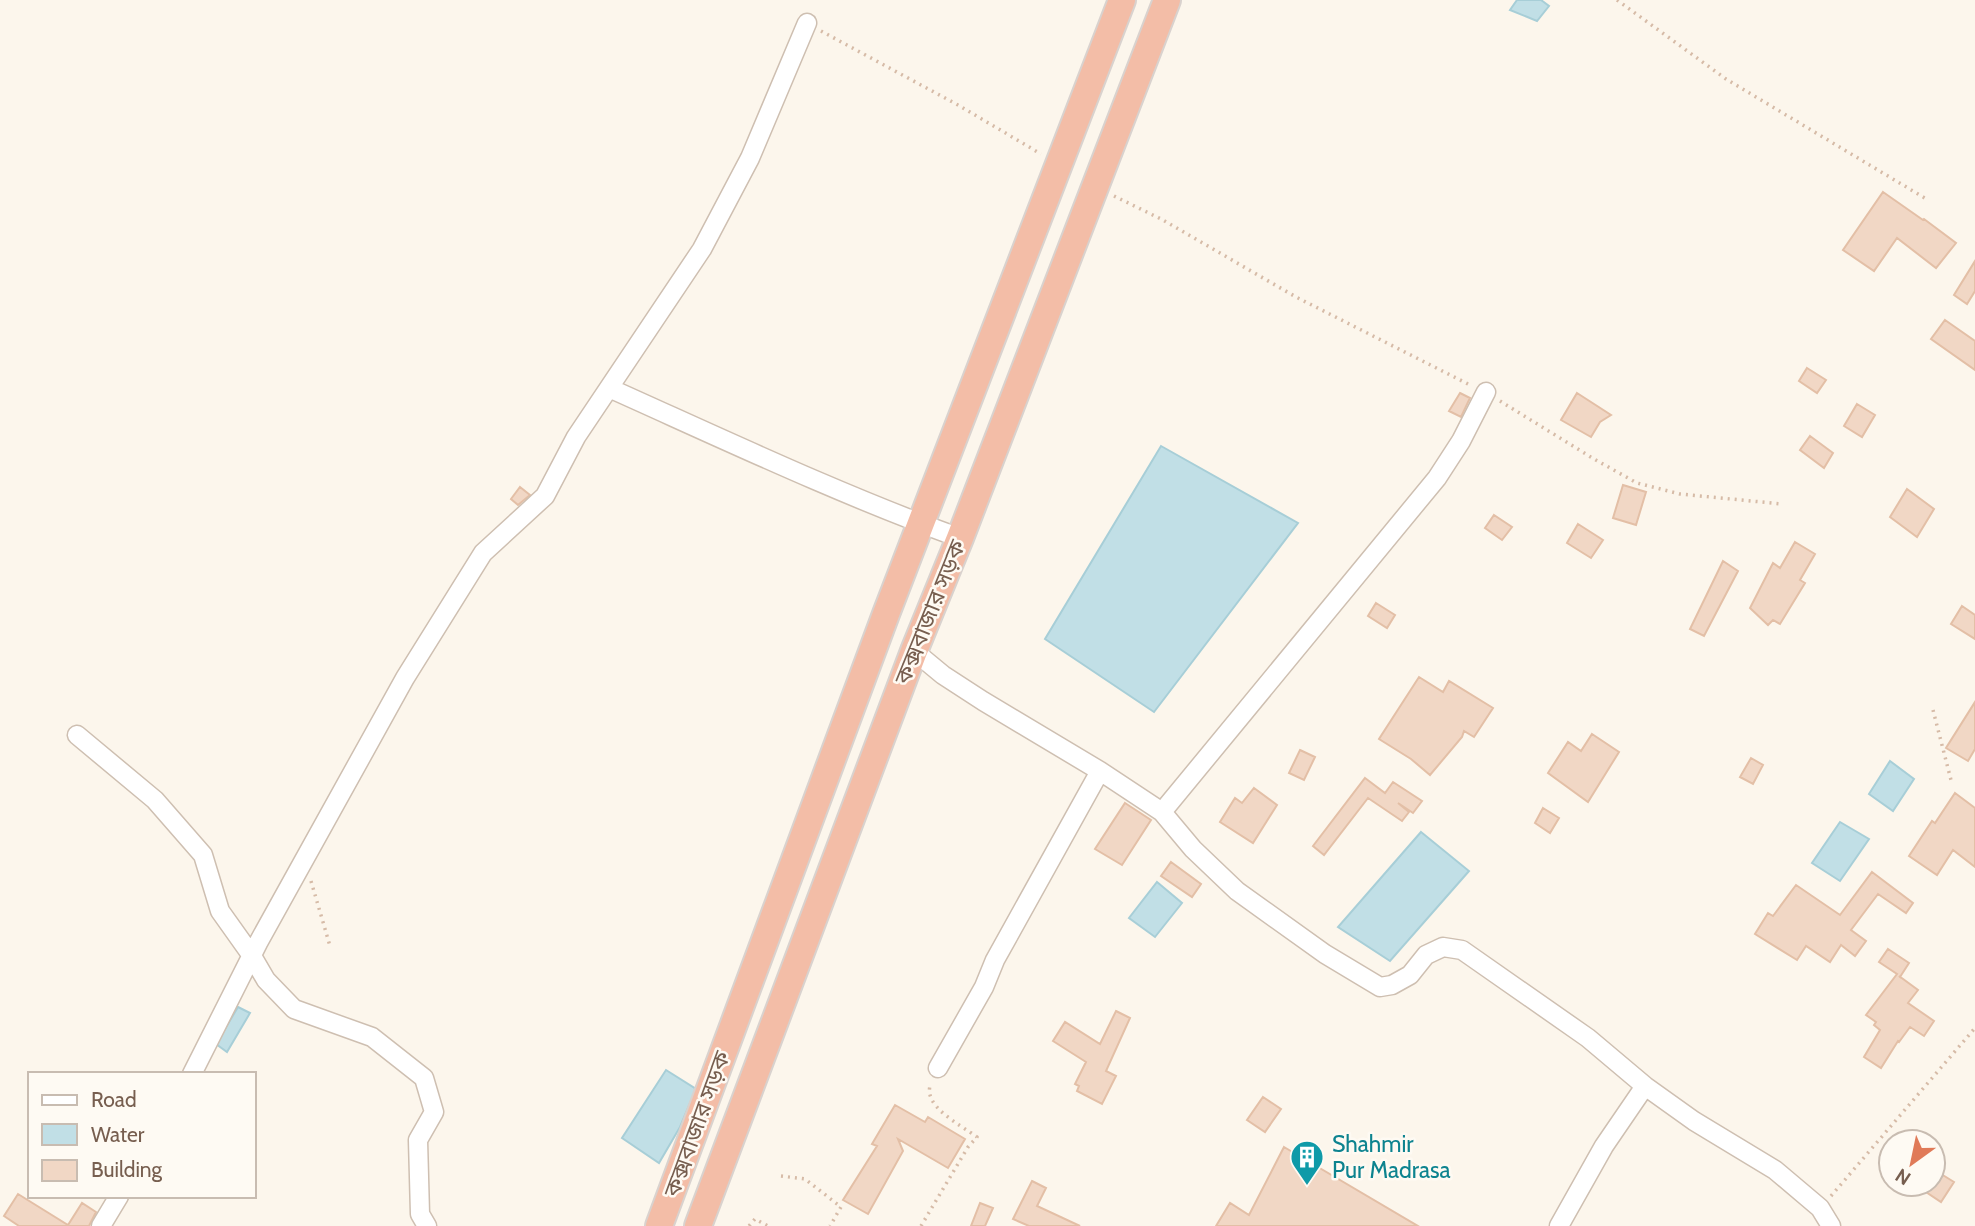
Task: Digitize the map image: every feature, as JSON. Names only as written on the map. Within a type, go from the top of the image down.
[{"type":"highway","name":"কক্সবাজার সড়ক","points":[[659,1226],[920,524],[1122,0]]},
{"type":"highway","name":"কক্সবাজার সড়ক","points":[[698,1226],[914,651],[1167,0]]},
{"type":"street","points":[[193,1072],[252,956],[405,678],[483,553],[545,496],[576,437],[702,248],[750,158],[807,23]]},
{"type":"street","points":[[609,388],[920,524],[960,538]]},
{"type":"street","points":[[1162,811],[1437,478],[1461,441],[1486,392]]},
{"type":"street","points":[[914,651],[973,695],[1162,811],[1193,849],[1237,891],[1325,954],[1380,987],[1392,985],[1410,975],[1426,955],[1443,947],[1462,950],[1588,1038],[1645,1086],[1694,1121],[1775,1170],[1820,1208],[1831,1226]]},
{"type":"street","points":[[78,735],[155,800],[203,855],[220,911],[252,956],[265,980],[294,1009],[372,1037],[424,1078],[434,1112],[418,1140],[420,1214],[427,1226]]},
{"type":"street","points":[[938,1068],[1100,771]]},
{"type":"street","points":[[1559,1226],[1604,1146],[1645,1086]]},
{"type":"street","points":[[101,1226],[118,1198]]},
{"type":"path","points":[[1617,0],[1726,79],[1928,200]]},
{"type":"path","points":[[807,23],[1059,164]]},
{"type":"path","points":[[1094,186],[1161,219],[1296,297],[1486,392],[1637,483],[1680,494],[1782,504]]},
{"type":"path","points":[[1933,710],[1952,784]]},
{"type":"path","points":[[305,860],[330,946]]},
{"type":"path","points":[[1820,1208],[1975,1028]]},
{"type":"path","points":[[920,1226],[968,1147],[977,1137],[938,1109],[929,1095],[928,1090],[938,1068]]},
{"type":"path","points":[[781,1176],[805,1179],[841,1207],[830,1226]]},
{"type":"path","points":[[749,1226],[755,1219],[768,1226]]},
{"type":"water","points":[[1517,0],[1541,0],[1549,6],[1537,21],[1510,10]]},
{"type":"water","points":[[1161,446],[1298,523],[1154,712],[1045,639]]},
{"type":"water","points":[[1890,761],[1914,779],[1893,811],[1869,794]]},
{"type":"water","points":[[1840,822],[1869,839],[1840,881],[1812,863]]},
{"type":"water","points":[[1421,832],[1469,871],[1390,961],[1338,927]]},
{"type":"water","points":[[1157,882],[1182,903],[1155,937],[1129,918]]},
{"type":"water","points":[[238,1007],[250,1013],[227,1052],[216,1044]]},
{"type":"water","points":[[666,1070],[696,1089],[680,1127],[659,1163],[622,1138]]},
{"type":"building","points":[[1883,192],[1956,243],[1936,268],[1897,238],[1874,271],[1843,250]]},
{"type":"building","points":[[1975,261],[1975,291],[1967,304],[1954,295]]},
{"type":"building","points":[[1945,320],[1975,341],[1975,370],[1931,339]]},
{"type":"building","points":[[1807,368],[1826,380],[1817,393],[1799,381]]},
{"type":"building","points":[[1460,393],[1470,398],[1461,417],[1449,411]]},
{"type":"building","points":[[1577,393],[1611,415],[1600,422],[1591,437],[1561,420]]},
{"type":"building","points":[[1857,404],[1875,415],[1862,437],[1844,426]]},
{"type":"building","points":[[1810,436],[1833,453],[1824,468],[1800,450]]},
{"type":"building","points":[[1623,485],[1646,492],[1636,525],[1613,518]]},
{"type":"building","points":[[520,487],[530,495],[518,505],[511,499]]},
{"type":"building","points":[[1907,489],[1934,509],[1917,537],[1890,517]]},
{"type":"building","points":[[1494,515],[1512,527],[1502,540],[1485,528]]},
{"type":"building","points":[[1578,524],[1603,540],[1591,558],[1567,543]]},
{"type":"building","points":[[1795,542],[1815,554],[1800,580],[1805,583],[1780,624],[1773,620],[1768,625],[1750,608],[1773,563],[1780,568]]},
{"type":"building","points":[[1723,561],[1738,571],[1704,636],[1690,629]]},
{"type":"building","points":[[1376,603],[1395,615],[1387,628],[1368,616]]},
{"type":"building","points":[[1962,606],[1975,615],[1975,639],[1951,624]]},
{"type":"building","points":[[1419,677],[1443,692],[1449,681],[1493,708],[1474,737],[1464,731],[1430,775],[1411,759],[1379,739]]},
{"type":"building","points":[[1975,702],[1975,749],[1968,761],[1946,748]]},
{"type":"building","points":[[1592,734],[1619,752],[1588,802],[1548,773],[1568,742],[1581,751]]},
{"type":"building","points":[[1300,750],[1315,757],[1304,780],[1289,773]]},
{"type":"building","points":[[1751,758],[1763,765],[1753,784],[1740,777]]},
{"type":"building","points":[[1365,778],[1385,793],[1393,782],[1422,801],[1413,813],[1398,803],[1409,812],[1402,821],[1368,798],[1324,855],[1313,846]]},
{"type":"building","points":[[1254,788],[1277,805],[1253,843],[1220,822],[1235,798],[1242,803]]},
{"type":"building","points":[[1955,793],[1975,808],[1975,867],[1953,850],[1937,875],[1909,856]]},
{"type":"building","points":[[1125,803],[1151,820],[1122,865],[1095,849]]},
{"type":"building","points":[[1543,808],[1559,818],[1550,833],[1535,823]]},
{"type":"building","points":[[1171,862],[1201,884],[1192,897],[1161,876]]},
{"type":"building","points":[[1872,872],[1913,903],[1906,913],[1878,894],[1851,930],[1866,941],[1855,956],[1841,945],[1830,962],[1806,946],[1797,960],[1755,934],[1768,913],[1773,916],[1796,885],[1840,915]]},
{"type":"building","points":[[1888,949],[1909,963],[1900,977],[1918,990],[1908,1003],[1934,1021],[1924,1036],[1910,1027],[1881,1068],[1864,1057],[1880,1030],[1874,1025],[1876,1022],[1866,1015],[1897,974],[1879,962]]},
{"type":"building","points":[[1116,1011],[1130,1018],[1106,1071],[1116,1076],[1102,1104],[1077,1091],[1079,1086],[1075,1084],[1086,1062],[1053,1041],[1065,1022],[1100,1044]]},
{"type":"building","points":[[1263,1097],[1281,1109],[1265,1132],[1247,1120]]},
{"type":"building","points":[[895,1105],[925,1122],[928,1117],[965,1139],[948,1168],[898,1139],[903,1151],[868,1214],[843,1200],[877,1146],[872,1144]]},
{"type":"building","name":"Shahmir Pur Madrasa","points":[[1284,1147],[1418,1226],[1216,1226],[1230,1203],[1249,1215]]},
{"type":"building","points":[[1947,1178],[1954,1182],[1947,1193]]},
{"type":"building","points":[[1032,1181],[1046,1188],[1037,1206],[1080,1226],[1029,1226],[1013,1219]]},
{"type":"building","points":[[18,1194],[68,1225],[82,1203],[96,1212],[89,1226],[19,1226],[4,1216]]},
{"type":"building","points":[[980,1203],[993,1208],[985,1226],[971,1226]]},
{"type":"place","name":"Shahmir Pur Madrasa","points":[[1307,1187]]}]
